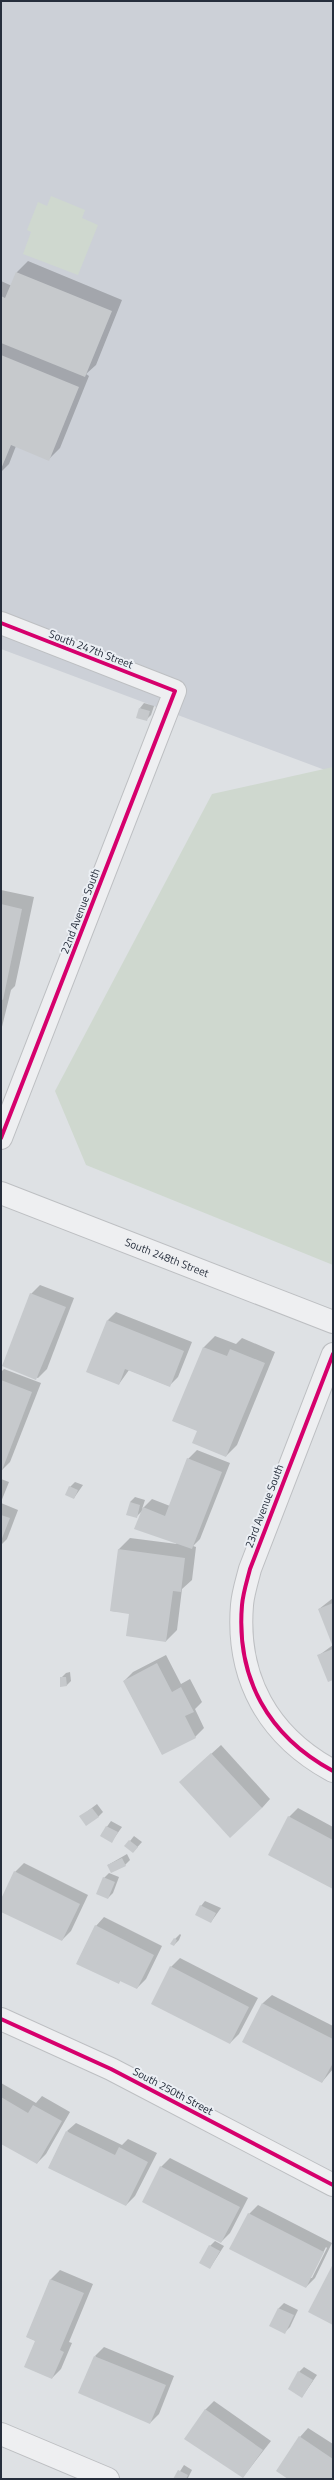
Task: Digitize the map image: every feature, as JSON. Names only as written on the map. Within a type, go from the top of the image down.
[{"type":"street","name":"South 247th Street","points":[[1,623],[175,691]]},
{"type":"street","name":"22nd Avenue South","points":[[1,1138],[175,691]]},
{"type":"street","name":"South 248th Street","points":[[1,1193],[333,1322]]},
{"type":"street","name":"23rd Avenue South","points":[[333,1354],[250,1569],[242,1604],[242,1638],[247,1671],[261,1707],[282,1731],[315,1761],[333,1771]]},
{"type":"street","name":"South 250th Street","points":[[1,2018],[111,2069],[333,2185]]},
{"type":"street","points":[[1,2434],[108,2479]]},
{"type":"shaded area","points":[[1,1],[333,1],[333,773],[1,649]]},
{"type":"shaded area","points":[[51,196],[85,210],[82,218],[98,225],[78,275],[23,254],[31,232],[27,230],[38,202],[47,206]]},
{"type":"shaded area","points":[[333,767],[333,1265],[86,1165],[55,1091],[212,794]]},
{"type":"building","points":[[16,272],[112,311],[85,377],[1,343],[1,296],[5,298]]},
{"type":"building","points":[[1,355],[79,387],[49,461],[11,445],[1,469]]},
{"type":"building","points":[[139,708],[150,711],[147,721],[136,718]]},
{"type":"building","points":[[1,904],[22,909],[3,1000],[1,999]]},
{"type":"building","points":[[30,1293],[66,1307],[36,1380],[2,1366]]},
{"type":"building","points":[[107,1320],[184,1351],[170,1387],[125,1369],[119,1385],[86,1372]]},
{"type":"building","points":[[203,1347],[227,1356],[230,1349],[265,1363],[226,1457],[192,1443],[197,1431],[172,1421]]},
{"type":"building","points":[[1,1380],[32,1392],[1,1473]]},
{"type":"building","points":[[187,1458],[222,1472],[192,1549],[134,1529],[143,1507],[165,1516]]},
{"type":"building","points":[[69,1486],[78,1490],[74,1499],[65,1495]]},
{"type":"building","points":[[130,1502],[140,1505],[137,1518],[126,1515]]},
{"type":"building","points":[[1,1515],[10,1518],[1,1541]]},
{"type":"building","points":[[118,1549],[185,1558],[181,1592],[173,1591],[166,1642],[126,1636],[129,1614],[110,1611]]},
{"type":"building","points":[[333,1603],[333,1647],[318,1609]]},
{"type":"building","points":[[333,1649],[333,1680],[328,1682],[317,1655]]},
{"type":"building","points":[[157,1663],[172,1692],[181,1687],[194,1712],[185,1716],[196,1738],[162,1755],[123,1681]]},
{"type":"building","points":[[60,1677],[66,1677],[67,1686],[60,1687]]},
{"type":"building","points":[[211,1753],[262,1808],[230,1838],[179,1782]]},
{"type":"building","points":[[92,1808],[99,1817],[86,1826],[79,1816]]},
{"type":"building","points":[[288,1816],[333,1840],[333,1889],[268,1855]]},
{"type":"building","points":[[106,1826],[118,1832],[112,1843],[100,1836]]},
{"type":"building","points":[[129,1840],[138,1847],[133,1853],[124,1846]]},
{"type":"building","points":[[122,1858],[126,1866],[111,1873],[107,1865]]},
{"type":"building","points":[[14,1871],[80,1904],[62,1941],[1,1912],[1,1899]]},
{"type":"building","points":[[103,1877],[115,1882],[108,1899],[96,1894]]},
{"type":"building","points":[[200,1905],[216,1913],[211,1923],[195,1915]]},
{"type":"building","points":[[95,1925],[154,1955],[137,1989],[120,1981],[119,1984],[76,1964]]},
{"type":"building","points":[[174,1938],[177,1940],[174,1946],[170,1944]]},
{"type":"building","points":[[170,1966],[249,2007],[230,2044],[151,2004]]},
{"type":"building","points":[[262,2003],[333,2039],[333,2063],[322,2083],[242,2042]]},
{"type":"building","points":[[1,2097],[28,2113],[33,2105],[62,2121],[37,2164],[1,2144]]},
{"type":"building","points":[[66,2131],[115,2155],[119,2147],[148,2162],[126,2206],[48,2168]]},
{"type":"building","points":[[160,2166],[240,2207],[221,2243],[142,2202]]},
{"type":"building","points":[[248,2213],[324,2252],[306,2288],[229,2249]]},
{"type":"building","points":[[209,2245],[220,2251],[210,2269],[199,2263]]},
{"type":"building","points":[[333,2264],[333,2325],[308,2312]]},
{"type":"building","points":[[50,2279],[84,2293],[60,2350],[64,2352],[52,2379],[24,2367],[35,2341],[26,2337]]},
{"type":"building","points":[[278,2308],[294,2315],[285,2334],[269,2326]]},
{"type":"building","points":[[94,2356],[166,2385],[150,2424],[78,2393]]},
{"type":"building","points":[[298,2371],[313,2380],[302,2398],[288,2389]]},
{"type":"building","points":[[205,2409],[263,2450],[243,2478],[184,2439]]},
{"type":"building","points":[[299,2436],[333,2459],[333,2479],[288,2479],[276,2471]]},
{"type":"building","points":[[178,2470],[188,2475],[186,2479],[173,2479]]},
{"type":"cycle path","points":[[1,623],[175,691],[1,1138]]},
{"type":"cycle path","points":[[333,1354],[250,1569],[242,1605],[242,1632],[245,1657],[251,1680],[261,1702],[274,1722],[291,1741],[310,1757],[333,1771]]},
{"type":"cycle path","points":[[1,2019],[111,2069],[333,2185]]}]
